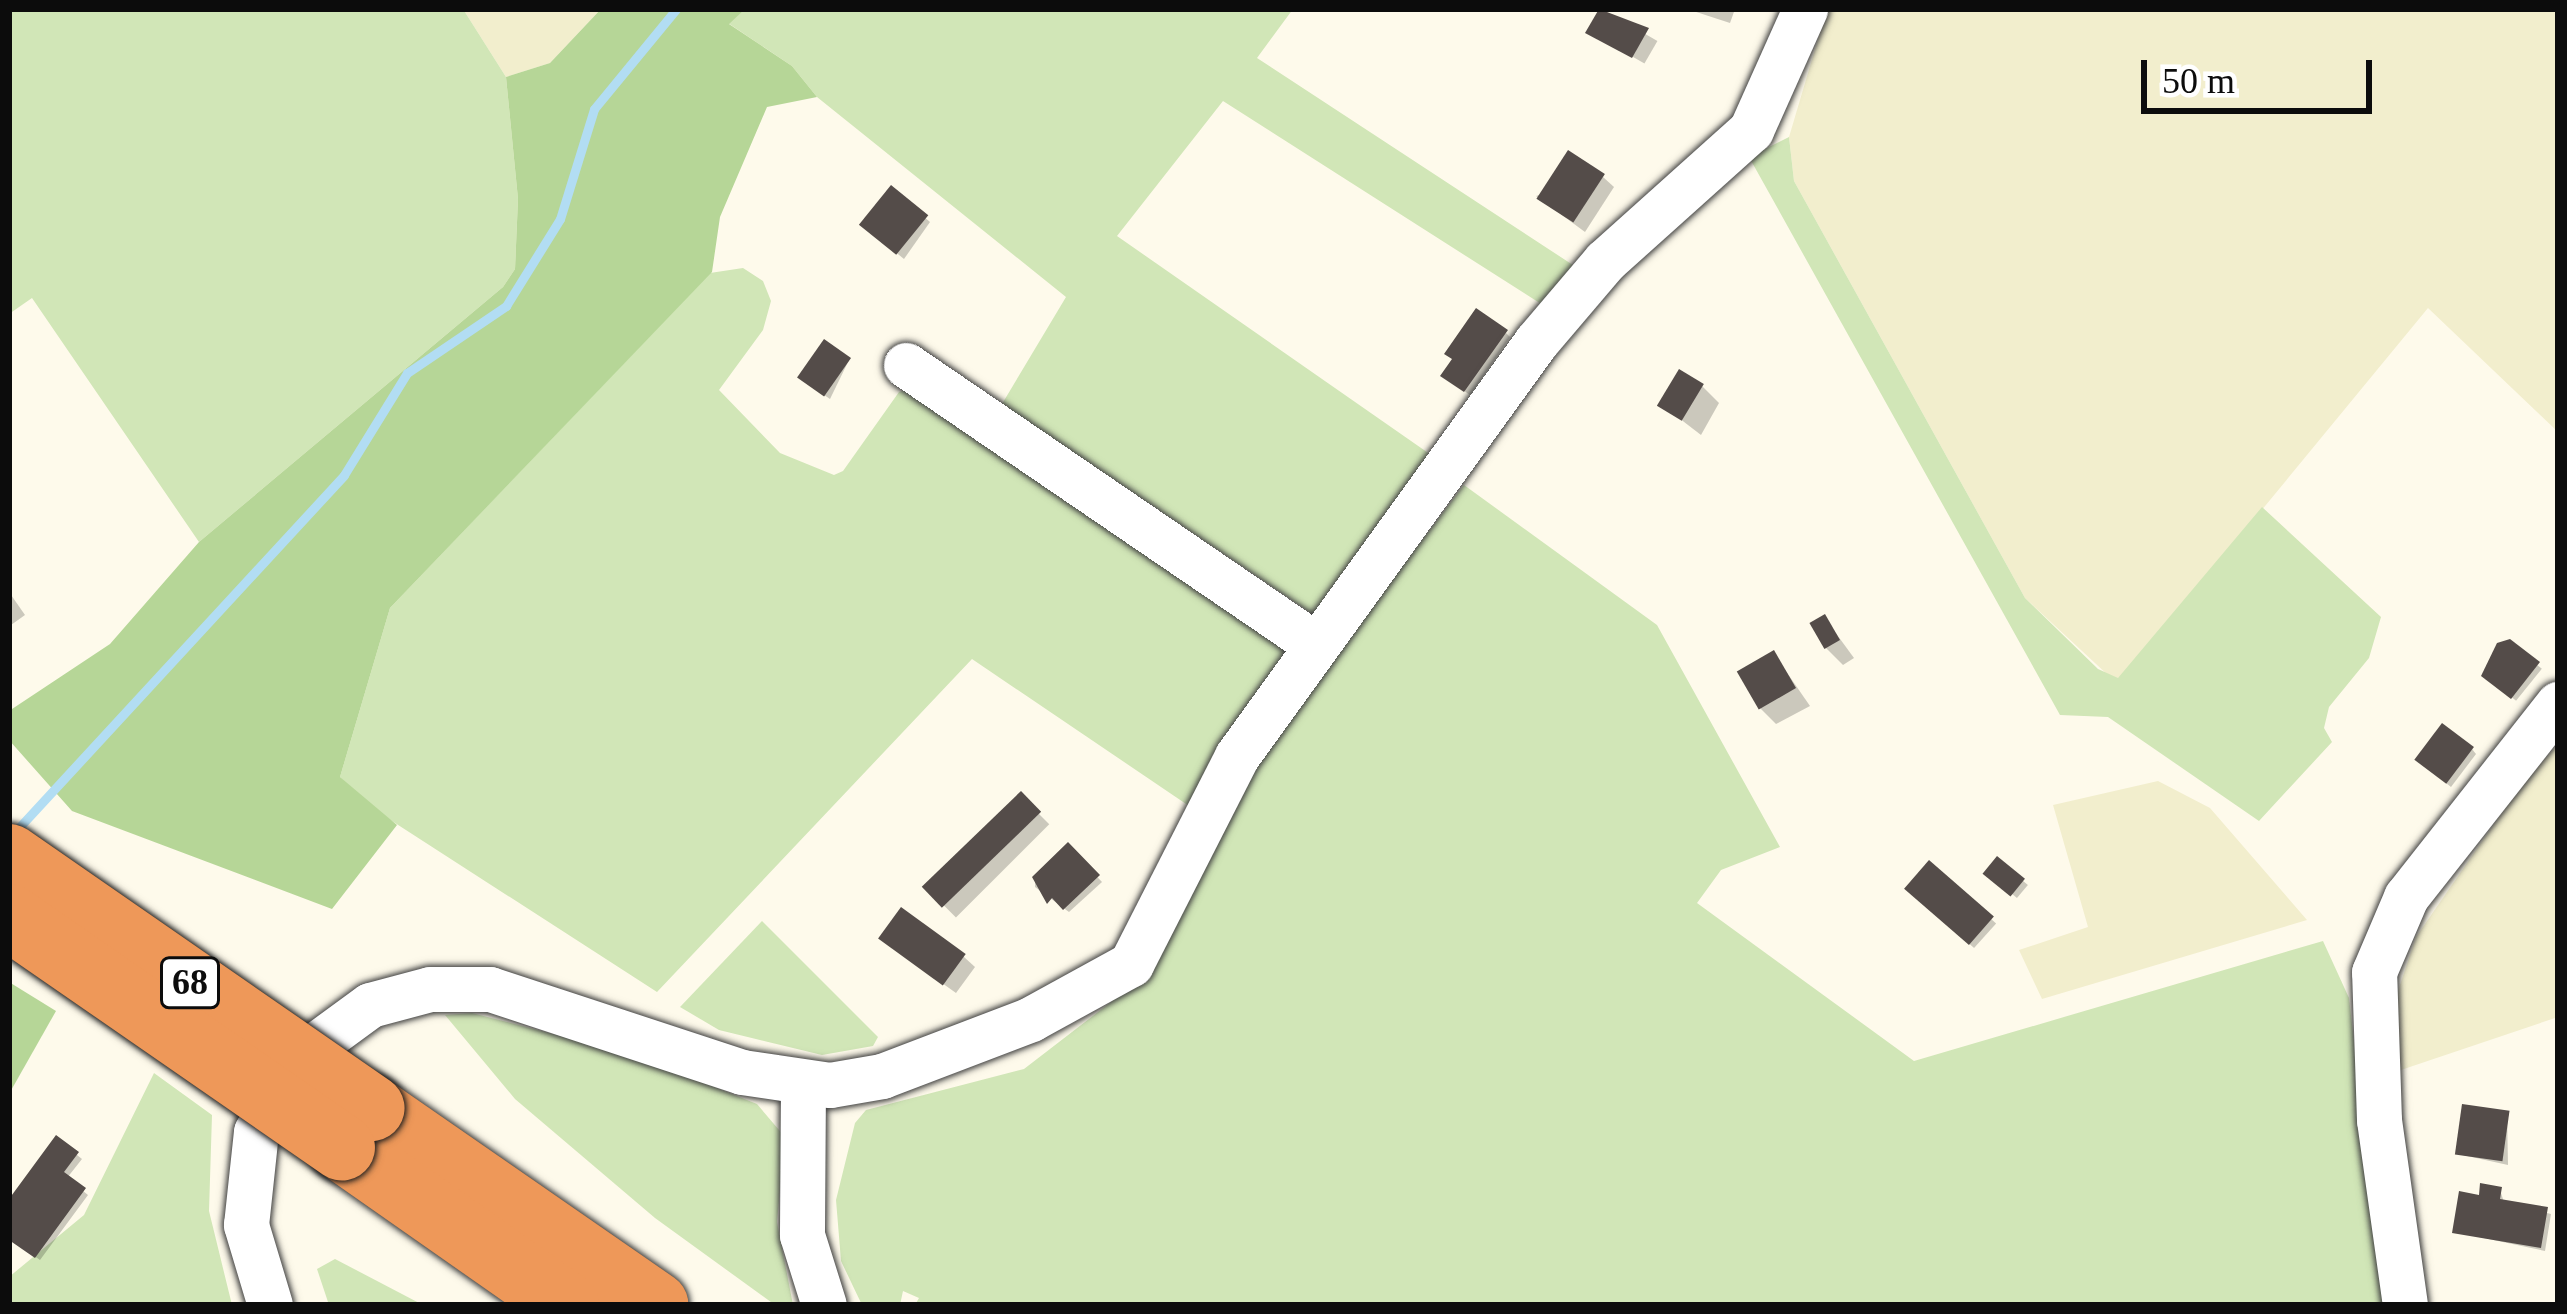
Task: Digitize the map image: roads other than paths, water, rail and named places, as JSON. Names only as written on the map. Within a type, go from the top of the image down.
[{"type":"highway","name":"68","points":[[9,857],[356,1128],[566,1305]]},
{"type":"highway","name":"68","points":[[9,917],[655,1305]]},
{"type":"street","points":[[270,1305],[246,1225],[256,1132],[298,1057],[370,1005],[430,989],[490,988],[803,1085],[882,1076],[1030,1018],[1132,964],[1237,756],[1535,342],[1605,261],[1751,130],[1805,9]]},
{"type":"street","points":[[906,364],[1317,644]]},
{"type":"street","points":[[2405,1305],[2379,1120],[2374,972],[2406,897],[2558,704]]},
{"type":"street","points":[[803,1085],[802,1234],[824,1305]]},
{"type":"waterway","points":[[13,834],[344,475],[407,373],[506,306],[560,219],[594,109],[676,9]]}]
